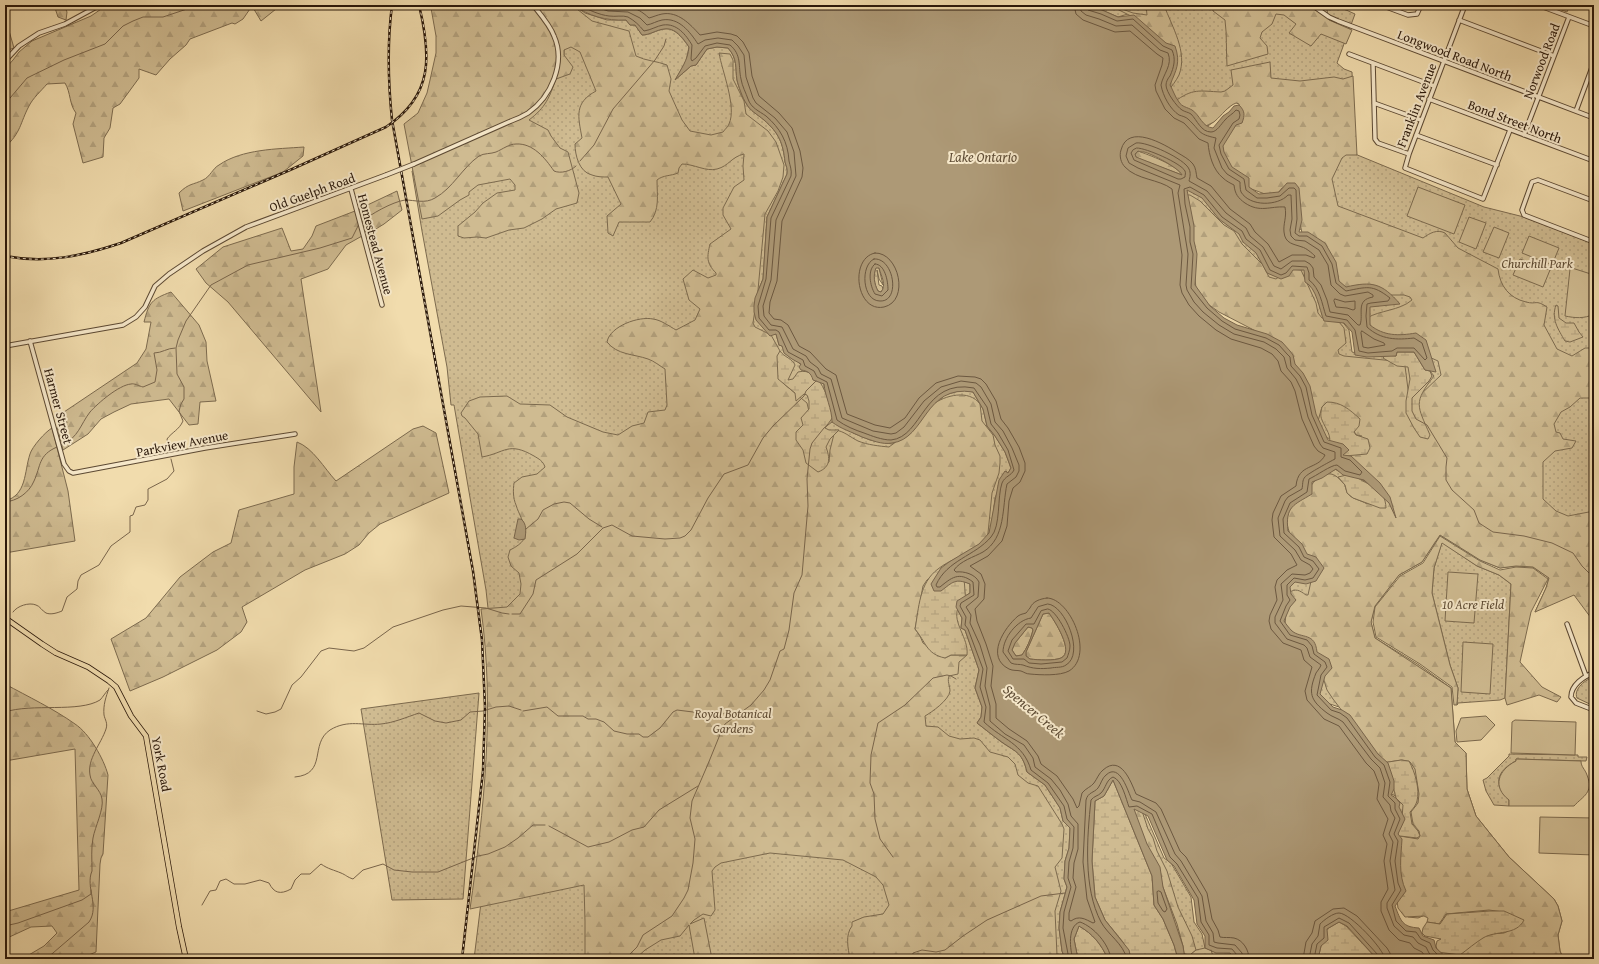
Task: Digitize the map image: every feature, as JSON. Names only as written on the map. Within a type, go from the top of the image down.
[{"type":"main road","name":"York Road","points":[[5,618],[42,644],[88,667],[109,681],[116,687],[131,716],[146,736],[179,927],[186,959]]},
{"type":"street","points":[[5,61],[19,46],[39,33],[65,24],[100,5]]},
{"type":"street","name":"Old Guelph Road","points":[[5,346],[123,325],[136,317],[145,307],[155,286],[169,274],[203,251],[246,227],[351,189],[414,164],[527,114],[548,92],[555,75],[558,54],[555,36],[533,5]]},
{"type":"street","name":"Longwood Road North","points":[[1312,5],[1329,17],[1338,21],[1594,118]]},
{"type":"street","points":[[1381,5],[1411,16],[1417,14],[1421,5]]},
{"type":"street","name":"Franklin Avenue","points":[[1465,5],[1421,120],[1405,168],[1483,199],[1485,198],[1497,165]]},
{"type":"street","points":[[1538,5],[1594,26]]},
{"type":"street","name":"Norwood Road","points":[[1524,135],[1568,16]]},
{"type":"street","points":[[1459,20],[1554,56]]},
{"type":"street","points":[[1349,54],[1434,86]]},
{"type":"street","points":[[1576,111],[1594,62]]},
{"type":"street","points":[[1373,63],[1376,140],[1378,143],[1409,154]]},
{"type":"street","name":"Bond Street North","points":[[1429,99],[1594,161]]},
{"type":"street","points":[[1374,102],[1421,120]]},
{"type":"street","points":[[1416,135],[1497,165],[1510,130]]},
{"type":"street","points":[[1594,201],[1538,180],[1532,182],[1522,207],[1524,216],[1594,242]]},
{"type":"street","name":"Homestead Avenue","points":[[351,189],[382,305]]},
{"type":"street","name":"Harmer Street","points":[[30,341],[64,464],[68,471],[73,473]]},
{"type":"street","name":"Parkview Avenue","points":[[73,473],[205,448],[295,434]]},
{"type":"street","points":[[1567,624],[1586,676]]},
{"type":"street","points":[[1594,673],[1586,676],[1572,690],[1571,697],[1572,700],[1594,710]]},
{"type":"green space","points":[[54,5],[64,5],[67,12],[66,20],[58,17]]},
{"type":"green space","points":[[107,5],[281,5],[261,21],[252,6],[243,19],[235,24],[232,23],[190,39],[186,45],[170,59],[156,75],[139,69],[139,78],[120,104],[113,108],[110,128],[104,138],[103,157],[83,163],[73,124],[76,113],[72,106],[65,83],[47,84],[31,103],[17,132],[5,147],[5,69],[19,52],[32,41],[91,16]]},
{"type":"green space","name":"Royal Botanical Gardens","points":[[440,5],[572,5],[592,21],[629,31],[636,56],[667,65],[671,79],[669,91],[682,120],[690,131],[711,135],[723,132],[729,125],[731,117],[730,99],[719,53],[730,54],[733,60],[733,79],[744,101],[746,114],[768,131],[776,142],[784,165],[783,177],[778,191],[765,214],[758,290],[753,323],[755,327],[771,335],[780,351],[781,374],[784,384],[807,403],[822,467],[829,462],[830,450],[835,430],[858,441],[889,447],[937,401],[950,396],[963,395],[970,396],[980,404],[982,421],[993,435],[995,445],[1000,456],[999,473],[992,493],[986,540],[927,580],[923,586],[915,629],[923,643],[945,658],[951,655],[967,655],[959,662],[958,674],[949,676],[948,678],[950,691],[947,698],[936,709],[925,716],[926,726],[938,727],[949,736],[960,739],[974,738],[980,740],[990,752],[1008,757],[1015,764],[1018,775],[1028,783],[1038,786],[1062,824],[1064,829],[1062,858],[1055,867],[1061,891],[1055,911],[1057,955],[1059,959],[850,959],[848,933],[852,926],[852,922],[864,917],[883,914],[889,905],[883,885],[876,877],[843,860],[770,853],[721,863],[712,871],[715,910],[711,916],[703,914],[690,924],[704,918],[712,959],[695,959],[689,925],[680,936],[661,940],[645,950],[635,959],[585,959],[584,885],[470,909],[480,834],[486,759],[487,684],[481,609],[507,607],[520,594],[521,584],[519,573],[511,566],[508,557],[510,550],[523,540],[525,535],[524,524],[514,500],[514,483],[522,477],[537,474],[545,467],[538,458],[518,449],[507,449],[482,457],[478,434],[461,413],[469,401],[480,397],[507,396],[520,404],[550,405],[567,417],[603,432],[618,435],[632,426],[644,423],[648,412],[665,410],[667,405],[665,369],[655,362],[643,357],[621,352],[607,342],[613,331],[626,323],[640,319],[647,318],[656,320],[665,323],[676,330],[695,320],[700,309],[689,300],[683,279],[693,270],[708,278],[716,275],[708,260],[710,244],[731,229],[723,215],[723,208],[734,187],[744,180],[744,154],[736,157],[721,168],[713,170],[682,164],[678,173],[662,177],[657,180],[657,207],[650,222],[619,222],[613,236],[608,233],[607,216],[621,204],[608,177],[596,176],[588,173],[581,167],[577,158],[575,144],[582,138],[579,123],[579,111],[584,100],[596,91],[580,52],[571,47],[564,50],[564,55],[573,67],[570,74],[556,79],[546,102],[529,120],[548,130],[560,148],[568,152],[579,193],[577,203],[556,209],[542,219],[524,228],[509,230],[486,238],[464,238],[458,236],[458,226],[475,212],[483,203],[497,193],[515,190],[515,185],[510,179],[478,185],[469,192],[469,195],[438,216],[422,219],[404,124],[418,113],[427,93],[436,53],[436,36],[431,8]]},
{"type":"green space","name":"Royal Botanical Gardens","points":[[547,5],[573,5],[585,13],[607,20],[626,20],[630,25],[635,25],[642,35],[664,29],[672,30],[681,37],[689,47],[686,61],[676,79],[691,66],[696,65],[707,49],[717,47],[728,48],[731,52],[735,60],[738,82],[743,98],[748,106],[777,134],[783,149],[787,171],[767,217],[763,279],[755,298],[773,334],[776,334],[779,345],[782,346],[807,371],[824,384],[824,392],[853,433],[870,440],[892,444],[900,441],[945,395],[962,390],[973,392],[983,409],[987,426],[1005,452],[1011,468],[1008,473],[1006,471],[995,498],[992,523],[989,533],[979,544],[961,580],[970,584],[970,593],[957,601],[956,607],[962,618],[961,628],[965,630],[979,670],[975,688],[982,707],[981,717],[977,723],[1020,756],[1027,772],[1045,785],[1060,808],[1063,821],[1070,828],[1069,848],[1065,861],[1064,879],[1067,887],[1060,912],[1059,928],[1062,951],[1065,959],[474,959],[491,822],[496,681],[486,590],[454,405],[451,405],[447,367],[412,171],[504,135],[564,55],[564,50],[567,48]]},
{"type":"green space","name":"Churchill Park","points":[[1082,5],[1335,5],[1355,14],[1337,63],[1344,69],[1352,72],[1355,154],[1484,207],[1524,217],[1594,244],[1594,604],[1579,582],[1535,612],[1549,578],[1533,567],[1516,566],[1500,568],[1480,560],[1440,535],[1422,562],[1399,575],[1375,606],[1371,622],[1375,638],[1419,665],[1451,688],[1455,742],[1466,753],[1467,789],[1476,816],[1509,857],[1554,899],[1558,906],[1562,921],[1558,935],[1560,951],[1563,958],[1568,959],[1450,948],[1428,927],[1432,912],[1418,918],[1408,917],[1402,910],[1396,805],[1398,797],[1389,793],[1347,713],[1339,707],[1330,704],[1317,691],[1290,629],[1281,618],[1288,592],[1292,536],[1285,528],[1284,517],[1309,480],[1331,467],[1340,472],[1360,477],[1373,489],[1339,442],[1325,437],[1250,327],[1184,189],[1188,186],[1231,222],[1243,239],[1261,258],[1268,273],[1278,277],[1291,265],[1306,270],[1303,277],[1308,277],[1320,304],[1320,309],[1341,320],[1349,330],[1352,352],[1365,355],[1373,327],[1314,230],[1296,229],[1303,205],[1244,121],[1238,99],[1226,110],[1220,113],[1216,120],[1208,126],[1206,125],[1175,99],[1131,13],[1118,17],[1102,10]]},
{"type":"green space","points":[[1091,5],[1111,5],[1133,13],[1147,15],[1146,5],[1164,5],[1178,40],[1182,57],[1179,75],[1168,91],[1137,19],[1115,8]]},
{"type":"green space","points":[[1213,5],[1326,5],[1329,20],[1352,30],[1346,44],[1321,34],[1311,46],[1289,33],[1296,24],[1284,15],[1276,14],[1272,24],[1262,32],[1260,38],[1267,46],[1268,54],[1227,66],[1225,20],[1213,11]]},
{"type":"green space","points":[[1548,5],[1570,5],[1567,12]]},
{"type":"green space","points":[[5,17],[14,48],[8,50],[5,41]]},
{"type":"green space","points":[[1270,62],[1271,78],[1300,81],[1334,77],[1343,79],[1353,76],[1357,155],[1346,155],[1342,158],[1332,179],[1338,206],[1423,238],[1434,232],[1439,231],[1445,233],[1458,248],[1498,269],[1503,286],[1515,298],[1530,303],[1538,303],[1547,307],[1544,325],[1557,349],[1572,356],[1585,348],[1594,348],[1594,398],[1580,398],[1570,407],[1561,412],[1554,424],[1556,432],[1560,433],[1563,439],[1576,441],[1572,448],[1555,451],[1543,462],[1543,499],[1556,511],[1568,516],[1594,511],[1594,622],[1574,595],[1535,612],[1549,578],[1533,567],[1516,566],[1500,568],[1480,560],[1440,535],[1422,562],[1399,575],[1375,606],[1371,622],[1375,638],[1451,688],[1455,742],[1466,753],[1467,789],[1476,816],[1509,857],[1554,899],[1558,906],[1562,921],[1558,935],[1560,951],[1563,958],[1568,959],[1450,959],[1438,952],[1491,934],[1504,933],[1512,929],[1503,912],[1489,910],[1446,914],[1439,924],[1427,922],[1428,918],[1424,916],[1405,917],[1398,908],[1397,901],[1397,837],[1400,836],[1418,839],[1420,836],[1419,831],[1413,824],[1411,812],[1418,803],[1419,794],[1415,769],[1410,762],[1402,760],[1382,763],[1333,699],[1327,690],[1322,674],[1285,624],[1288,593],[1293,590],[1297,590],[1308,595],[1313,572],[1295,544],[1288,528],[1287,521],[1291,506],[1316,480],[1324,474],[1331,474],[1339,478],[1345,485],[1350,496],[1367,504],[1374,485],[1356,477],[1341,463],[1362,436],[1356,435],[1354,431],[1322,407],[1318,421],[1273,340],[1219,312],[1205,302],[1196,288],[1186,195],[1190,195],[1200,201],[1224,225],[1234,231],[1242,244],[1263,265],[1269,277],[1276,279],[1290,269],[1301,270],[1316,303],[1318,313],[1322,318],[1339,322],[1344,328],[1346,343],[1338,350],[1339,354],[1344,356],[1394,361],[1405,366],[1409,397],[1418,397],[1441,375],[1438,361],[1367,329],[1367,318],[1407,304],[1412,300],[1410,297],[1404,295],[1386,295],[1338,288],[1302,233],[1294,194],[1290,187],[1282,188],[1277,194],[1265,194],[1246,187],[1225,159],[1222,143],[1240,114],[1239,104],[1233,104],[1214,122],[1206,126],[1174,102],[1191,92],[1225,91],[1233,85],[1231,70]]},
{"type":"green space","points":[[304,147],[303,156],[283,172],[183,211],[179,193],[188,186],[200,182],[208,177],[217,166],[228,160],[249,153],[271,149]]},
{"type":"green space","points":[[1138,151],[1169,164],[1182,175],[1136,157],[1135,155]]},
{"type":"green space","points":[[1418,187],[1465,205],[1454,234],[1407,216]]},
{"type":"green space","points":[[397,191],[402,210],[384,224],[366,235],[359,209]]},
{"type":"green space","points":[[355,211],[362,236],[346,245],[328,269],[301,279],[321,412],[228,302],[206,283],[196,269],[223,247],[282,228],[291,251],[303,249],[312,236],[316,226]]},
{"type":"green space","points":[[1469,217],[1486,223],[1476,249],[1459,242]]},
{"type":"green space","points":[[1494,227],[1509,233],[1499,258],[1483,252]]},
{"type":"green space","points":[[1529,236],[1559,248],[1552,265],[1522,253]]},
{"type":"green space","points":[[1520,259],[1550,270],[1543,287],[1513,275]]},
{"type":"green space","points":[[876,267],[879,268],[883,285],[879,279],[877,270],[879,285],[882,286],[883,289],[881,292],[878,291],[875,282],[874,273]]},
{"type":"green space","points":[[1572,268],[1594,275],[1594,314],[1590,316],[1580,318],[1565,316],[1570,269]]},
{"type":"green space","points":[[171,292],[199,325],[206,342],[207,361],[216,401],[200,402],[198,424],[189,425],[169,399],[131,404],[101,419],[88,434],[63,450],[57,427],[67,423],[64,412],[137,363],[146,349],[151,322],[144,322],[148,310],[155,299]]},
{"type":"green space","points":[[1556,305],[1558,306],[1559,318],[1566,323],[1574,323],[1583,337],[1570,342],[1565,341],[1558,328],[1554,315]]},
{"type":"green space","points":[[780,351],[795,365],[788,380],[793,379],[798,372],[806,372],[813,374],[818,380],[823,387],[833,417],[825,428],[829,430],[839,430],[830,439],[826,447],[829,458],[827,465],[818,472],[806,463],[803,450],[796,440],[796,432],[803,425],[801,418],[809,409],[809,401],[807,395],[804,394],[796,401],[795,393],[778,379],[777,356]]},
{"type":"green space","points":[[1397,352],[1414,352],[1425,370],[1430,371],[1434,376],[1423,392],[1419,404],[1422,417],[1430,435],[1428,439],[1420,437],[1406,413],[1406,401],[1410,379],[1408,367],[1397,366],[1383,358],[1386,355],[1396,356]]},
{"type":"green space","points":[[1327,402],[1337,403],[1345,407],[1360,419],[1359,426],[1354,432],[1356,435],[1368,439],[1370,448],[1367,454],[1345,456],[1356,476],[1380,492],[1385,501],[1386,508],[1380,508],[1353,498],[1347,493],[1345,485],[1338,477],[1347,475],[1329,445],[1330,438],[1321,418],[1322,407]]},
{"type":"green space","points":[[423,426],[436,433],[449,493],[380,524],[369,533],[359,545],[345,554],[305,570],[242,607],[247,622],[241,632],[217,650],[163,677],[130,691],[111,639],[146,618],[180,577],[213,552],[231,543],[239,510],[294,494],[294,467],[297,442],[313,454],[336,481],[413,429]]},
{"type":"green space","points":[[52,428],[68,491],[75,541],[5,553],[5,501],[17,494],[21,488],[24,482],[31,451],[42,436]]},
{"type":"green space","points":[[1440,536],[1480,561],[1500,570],[1516,567],[1533,568],[1548,579],[1531,612],[1520,662],[1542,687],[1561,697],[1557,702],[1539,695],[1507,705],[1505,698],[1511,584],[1499,575],[1477,566],[1442,543],[1434,568],[1432,593],[1450,665],[1458,688],[1457,705],[1454,705],[1452,687],[1420,664],[1376,637],[1373,622],[1375,607],[1400,576],[1423,563]]},
{"type":"green space","name":"10 Acre Field","points":[[1442,542],[1477,566],[1499,575],[1511,584],[1505,698],[1500,700],[1458,703],[1457,705],[1458,688],[1450,665],[1432,593],[1434,568]]},
{"type":"green space","points":[[957,558],[964,578],[966,604],[958,608],[957,619],[966,643],[967,655],[951,655],[945,658],[934,654],[927,647],[915,629],[921,596],[927,581],[940,567]]},
{"type":"green space","points":[[1448,572],[1478,574],[1474,623],[1445,621]]},
{"type":"green space","points":[[1049,613],[1065,643],[1065,655],[1054,660],[1030,659],[1026,656],[1026,652],[1043,614]]},
{"type":"green space","points":[[1028,627],[1032,628],[1033,630],[1029,643],[1022,655],[1016,656],[1012,650],[1015,643]]},
{"type":"green space","points":[[1463,642],[1493,644],[1490,694],[1461,692]]},
{"type":"green space","points":[[1594,677],[1594,706],[1577,698],[1576,695],[1581,685]]},
{"type":"green space","points":[[5,684],[58,713],[80,728],[91,740],[108,775],[103,854],[100,864],[96,952],[79,959],[22,959],[44,946],[57,933],[52,926],[31,927],[5,939],[5,912],[79,890],[75,749],[5,761]]},
{"type":"green space","points":[[479,693],[463,899],[392,900],[361,709]]},
{"type":"green space","points":[[1486,716],[1495,725],[1481,740],[1457,742],[1456,731],[1461,718]]},
{"type":"green space","points":[[1515,720],[1576,722],[1575,755],[1511,753],[1512,722]]},
{"type":"green space","points":[[1509,754],[1578,755],[1578,757],[1587,757],[1586,761],[1516,759],[1516,761],[1504,769],[1499,779],[1501,789],[1509,800],[1509,806],[1494,805],[1486,791],[1483,780],[1487,778],[1509,756]]},
{"type":"green space","points":[[1516,759],[1581,761],[1589,781],[1588,790],[1584,797],[1574,806],[1509,806],[1509,800],[1500,790],[1499,779],[1505,769],[1516,761]]},
{"type":"green space","points":[[1401,760],[1409,761],[1416,781],[1418,796],[1414,807],[1410,812],[1412,824],[1420,836],[1417,838],[1397,837],[1402,818],[1403,805],[1396,798],[1392,782],[1382,763]]},
{"type":"green space","points":[[1118,763],[1135,790],[1148,829],[1167,871],[1178,907],[1192,936],[1196,950],[1190,955],[1184,954],[1177,924],[1143,835],[1134,816]]},
{"type":"green space","points":[[1113,780],[1152,876],[1154,905],[1163,919],[1178,959],[1131,959],[1123,942],[1105,920],[1095,897],[1092,861],[1095,801],[1104,796]]},
{"type":"green space","points":[[1131,806],[1145,814],[1164,858],[1171,863],[1191,897],[1194,922],[1202,934],[1205,948],[1216,952],[1185,959]]},
{"type":"green space","points":[[1540,817],[1594,818],[1594,855],[1539,853]]},
{"type":"green space","points":[[1504,911],[1524,920],[1520,925],[1511,931],[1483,938],[1460,955],[1438,952],[1436,946],[1437,941],[1441,939],[1425,936],[1422,933],[1427,922],[1440,924],[1447,914]]},
{"type":"green space","points":[[1339,922],[1346,926],[1377,959],[1318,959],[1327,929]]},
{"type":"green space","points":[[1079,926],[1096,940],[1108,959],[1078,959],[1074,939]]},
{"type":"green space","points":[[1205,948],[1216,952],[1231,953],[1236,959],[1185,959],[1184,954],[1190,955],[1196,950]]},
{"type":"water","name":"Lake Ontario","points":[[573,5],[1082,5],[1102,10],[1118,17],[1134,15],[1166,43],[1175,46],[1178,62],[1170,85],[1180,104],[1195,112],[1209,127],[1213,128],[1234,106],[1239,105],[1244,113],[1244,118],[1242,123],[1236,125],[1223,146],[1224,152],[1232,167],[1249,178],[1249,187],[1259,194],[1279,192],[1287,183],[1295,183],[1299,188],[1302,220],[1299,232],[1308,232],[1325,243],[1336,262],[1339,281],[1346,287],[1363,284],[1376,285],[1394,297],[1400,304],[1370,307],[1370,325],[1375,329],[1386,333],[1403,335],[1416,333],[1426,340],[1436,372],[1425,370],[1414,352],[1397,352],[1396,356],[1367,357],[1355,355],[1352,332],[1344,323],[1324,321],[1315,294],[1305,282],[1304,270],[1293,270],[1289,276],[1281,279],[1267,273],[1256,253],[1243,242],[1239,234],[1219,219],[1202,198],[1187,190],[1194,226],[1194,241],[1197,254],[1195,285],[1210,306],[1224,318],[1237,325],[1267,334],[1282,342],[1293,355],[1295,364],[1303,373],[1310,386],[1316,414],[1328,440],[1343,444],[1349,450],[1343,455],[1351,456],[1380,483],[1390,497],[1396,518],[1389,503],[1364,480],[1343,475],[1336,469],[1322,478],[1312,482],[1312,494],[1292,507],[1290,511],[1287,523],[1288,531],[1302,544],[1307,554],[1316,557],[1324,568],[1316,581],[1306,584],[1295,582],[1290,587],[1291,594],[1296,600],[1290,607],[1284,621],[1292,631],[1314,641],[1317,652],[1329,659],[1332,668],[1325,676],[1320,694],[1333,707],[1350,715],[1378,754],[1388,763],[1394,781],[1394,789],[1391,795],[1400,803],[1399,807],[1405,819],[1398,834],[1402,839],[1401,872],[1403,885],[1406,891],[1395,906],[1399,916],[1406,925],[1419,928],[1423,936],[1434,940],[1436,948],[1448,959],[1377,959],[1347,926],[1339,922],[1327,929],[1328,940],[1321,946],[1318,959],[1236,959],[1230,953],[1216,953],[1205,948],[1205,936],[1197,924],[1194,900],[1174,866],[1167,860],[1148,816],[1134,809],[1147,844],[1160,867],[1163,887],[1183,946],[1185,959],[1178,959],[1163,919],[1154,905],[1152,876],[1113,780],[1104,796],[1095,801],[1092,861],[1095,897],[1105,920],[1129,950],[1131,959],[1108,959],[1096,940],[1079,926],[1074,939],[1078,959],[1065,959],[1062,951],[1059,928],[1060,912],[1067,887],[1064,879],[1065,861],[1069,848],[1070,828],[1063,821],[1060,808],[1045,785],[1027,772],[1020,756],[977,723],[981,717],[982,707],[975,688],[979,670],[965,630],[961,628],[962,618],[956,607],[957,601],[970,593],[970,584],[957,581],[951,583],[941,591],[934,591],[931,584],[941,568],[979,544],[989,533],[999,480],[1005,471],[1008,473],[1011,468],[1005,452],[987,426],[983,409],[973,392],[957,392],[944,396],[927,413],[912,432],[903,439],[892,443],[880,443],[862,437],[843,429],[832,422],[824,384],[813,380],[809,373],[801,370],[799,367],[801,364],[784,353],[782,346],[779,345],[776,334],[770,336],[756,320],[754,306],[755,298],[763,279],[767,217],[787,171],[783,149],[777,134],[748,106],[743,98],[738,82],[735,60],[731,52],[728,48],[717,47],[707,49],[696,65],[691,66],[675,80],[686,60],[689,47],[675,31],[664,29],[642,35],[635,25],[630,25],[626,20],[605,19],[579,9]],"holes":[[[1138,151],[1153,155],[1171,165],[1182,175],[1136,157],[1135,154]],[[876,268],[879,268],[883,280],[884,286],[881,292],[878,291],[874,280]],[[1049,613],[1065,643],[1065,655],[1061,658],[1037,660],[1030,659],[1026,656],[1026,652],[1043,614]],[[1028,627],[1032,628],[1033,630],[1030,640],[1022,655],[1016,656],[1012,650],[1015,643]]]},
{"type":"water","points":[[518,519],[521,519],[525,525],[525,539],[519,540],[514,538]]},
{"type":"waterway","points":[[5,104],[27,78],[64,60],[105,44],[123,26],[143,17],[163,17],[199,5]]},
{"type":"waterway","points":[[580,161],[594,145],[613,109],[655,60],[664,46],[666,39]]},
{"type":"waterway","points":[[361,222],[370,215],[400,201],[424,201],[435,198],[447,189],[467,166],[479,156],[496,152],[511,145],[522,144],[538,152],[543,156],[554,171],[566,172],[576,166]]},
{"type":"waterway","points":[[170,452],[167,439],[180,427],[183,421],[179,411],[184,399],[184,387],[177,374],[176,348],[186,321],[211,285],[248,265],[320,248],[352,238],[359,224]]},
{"type":"waterway","points":[[62,445],[68,442],[76,434],[90,412],[103,399],[126,385],[135,384],[143,387],[155,382],[157,370],[154,353],[175,348]]},
{"type":"waterway","points":[[1430,371],[1432,376],[1429,381],[1412,398],[1412,411],[1416,419],[1427,425],[1447,458],[1446,480],[1452,490],[1474,510],[1479,523],[1493,532],[1524,536],[1552,543],[1573,553],[1582,566],[1594,578]]},
{"type":"waterway","points":[[512,614],[520,614],[533,594],[536,580],[577,554],[603,528],[612,525],[632,536],[665,539],[680,538],[685,536],[691,530],[708,498],[724,474],[748,465],[763,438],[773,426],[804,396],[806,391],[816,381]]},
{"type":"waterway","points":[[625,959],[637,947],[643,935],[672,916],[684,898],[688,890],[693,863],[695,839],[690,818],[692,801],[725,724],[751,705],[764,690],[770,680],[780,651],[784,649],[789,630],[794,593],[802,575],[808,506],[807,479],[810,449],[812,443],[824,428],[832,422]]},
{"type":"waterway","points":[[5,502],[14,500],[26,493],[34,481],[43,457],[57,447]]},
{"type":"waterway","points":[[13,612],[20,606],[27,604],[33,604],[48,614],[54,614],[62,611],[67,597],[77,589],[78,581],[81,575],[99,565],[111,546],[130,532],[130,516],[133,515],[136,507],[145,505],[148,500],[148,489],[167,479],[174,471],[171,459]]},
{"type":"waterway","points":[[526,529],[538,519],[543,510],[554,504],[564,502],[570,503],[589,519],[602,527]]},
{"type":"waterway","points":[[257,711],[266,714],[281,709],[292,685],[301,677],[321,651],[329,648],[354,651],[364,648],[393,627],[443,610],[461,606],[486,608],[509,614]]},
{"type":"waterway","points":[[893,857],[880,839],[875,819],[874,794],[870,783],[871,755],[878,723],[905,705],[933,678],[947,675],[956,679]]},
{"type":"waterway","points":[[46,959],[89,922],[92,916],[93,903],[90,883],[92,871],[92,846],[94,834],[101,813],[102,799],[91,778],[90,769],[92,757],[107,727],[104,708],[109,688]]},
{"type":"waterway","points":[[5,712],[16,709],[68,707],[91,704],[100,700],[108,690]]},
{"type":"waterway","points":[[295,777],[305,775],[311,770],[315,765],[320,743],[324,736],[330,730],[343,725],[386,723],[419,713],[435,721],[446,723],[461,720],[470,712],[483,711],[496,707],[509,706],[521,710]]},
{"type":"waterway","points":[[523,711],[547,707],[558,716],[583,716],[588,719],[596,719],[604,722],[614,731],[627,734],[639,734],[643,737],[648,737],[660,728],[673,712],[677,710],[701,713],[738,714]]},
{"type":"waterway","points":[[549,826],[588,847],[609,842],[632,830],[644,827],[659,810],[698,786]]},
{"type":"waterway","points":[[202,905],[210,891],[216,890],[220,881],[226,879],[234,884],[245,884],[260,880],[269,883],[275,891],[284,892],[291,889],[295,880],[301,874],[310,874],[321,864],[353,879],[363,870],[383,864],[394,870],[438,872],[505,847],[533,825],[545,825]]},
{"type":"waterway","points":[[5,926],[18,923],[82,900],[91,894],[91,890]]},
{"type":"waterway","points":[[912,959],[913,953],[922,950],[936,952],[945,950],[987,920],[1041,896],[1065,893]]},
{"type":"waterway","points":[[1211,950],[1214,959]]},
{"type":"railway","points":[[392,5],[389,34],[392,120],[473,571],[482,640],[485,707],[483,771],[462,959]]},
{"type":"railway","points":[[5,256],[49,259],[92,252],[121,243],[386,127],[402,115],[421,88],[425,73],[426,41],[419,5]]},
{"type":"water label","name":"Spencer Creek","points":[[1034,711]]}]
